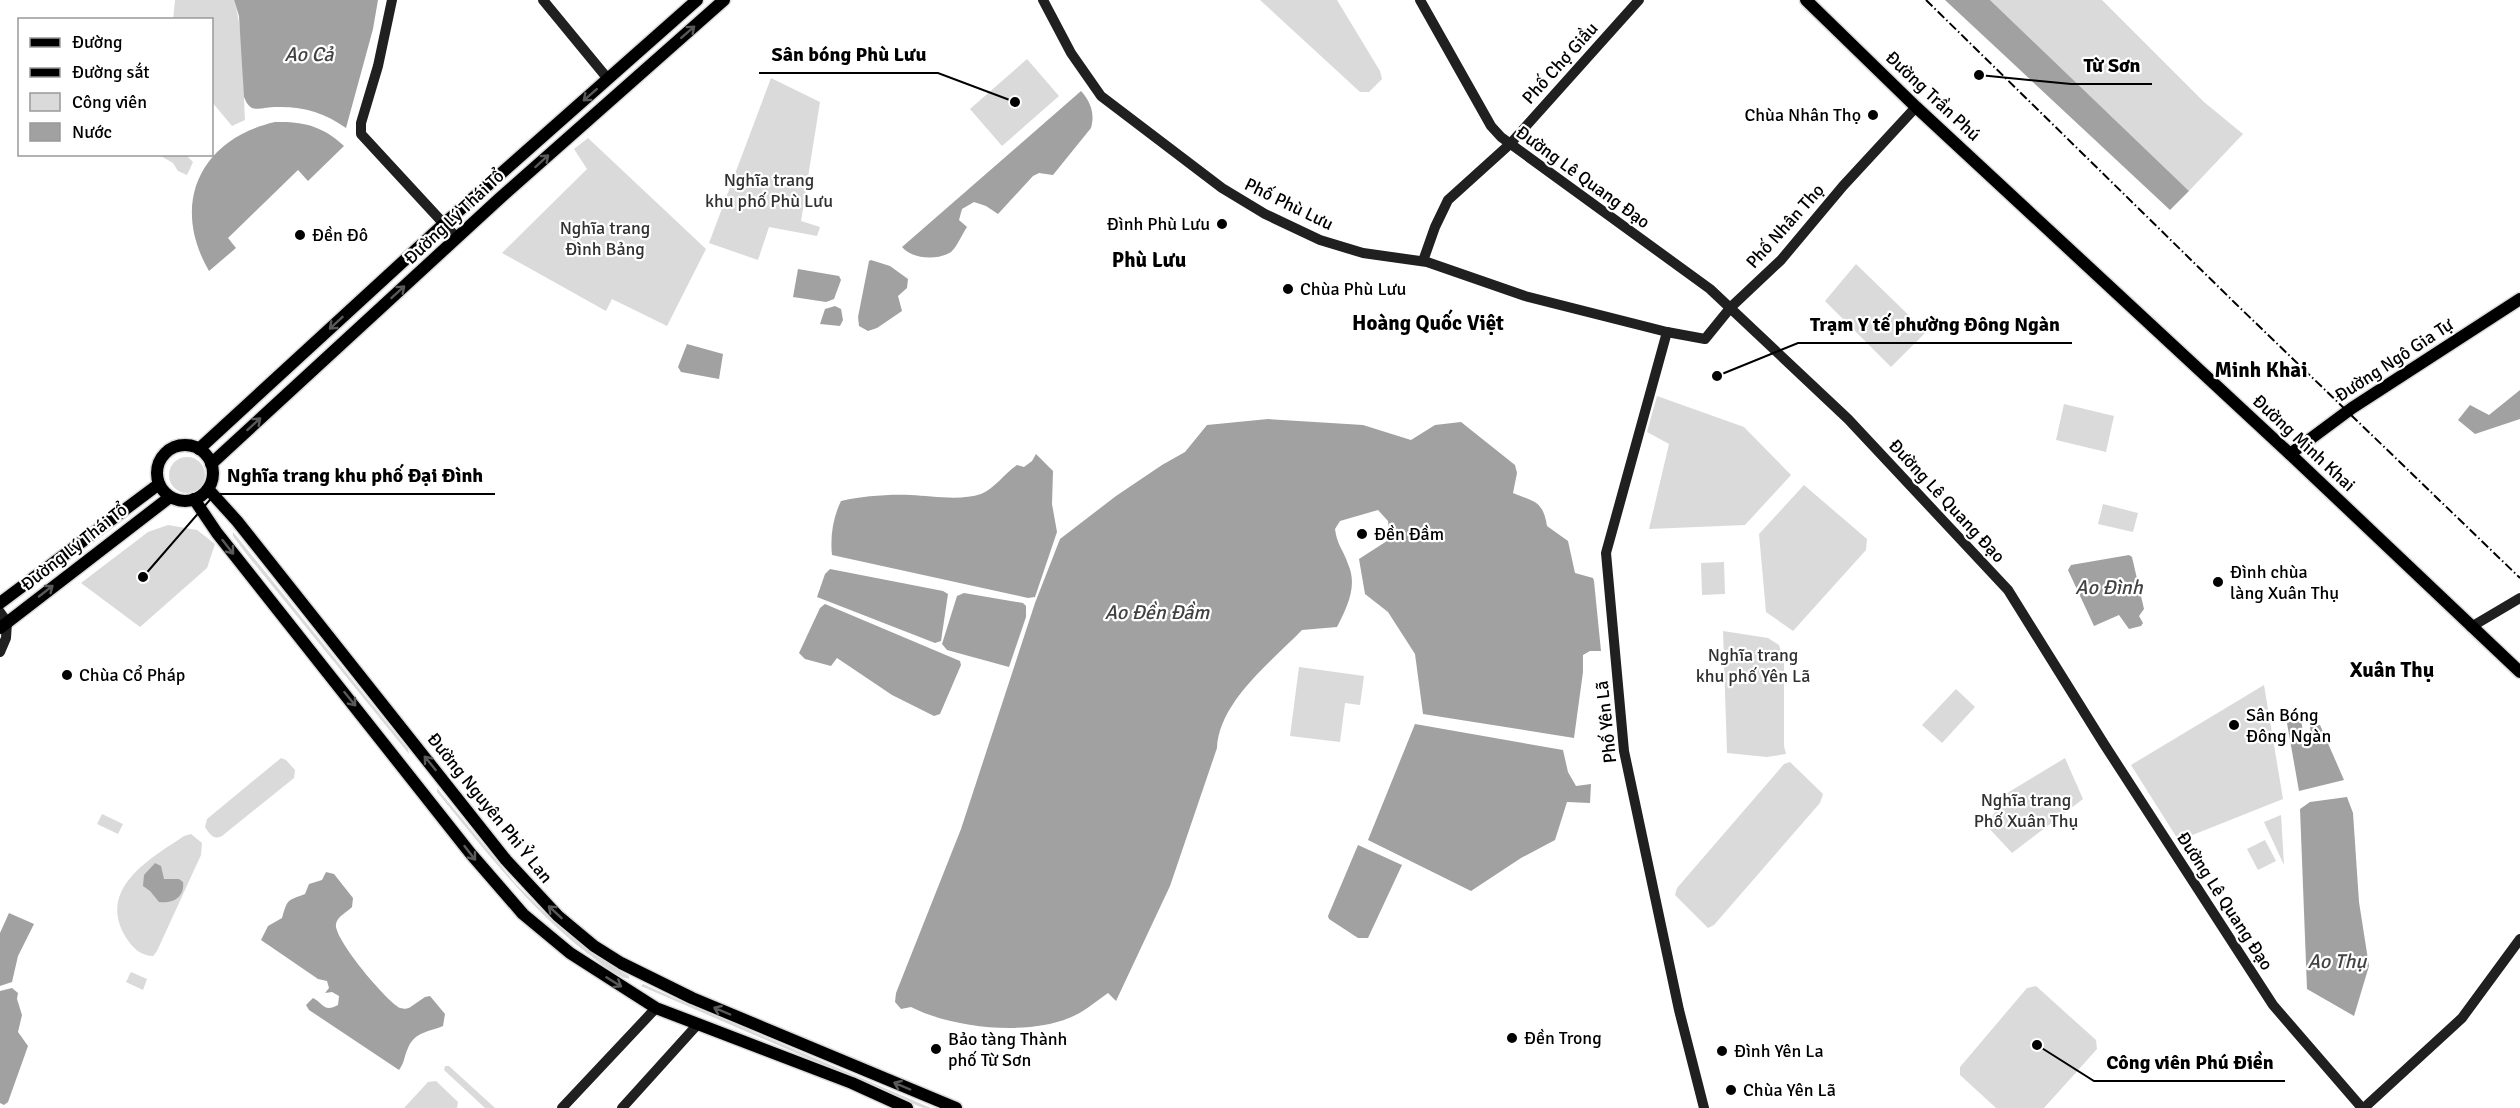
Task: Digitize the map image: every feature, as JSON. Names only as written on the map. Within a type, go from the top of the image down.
[{"type":"main road","points":[[392,0],[381,56],[361,134],[457,238]]},
{"type":"main road","points":[[543,0],[619,92]]},
{"type":"main road","name":"Đường Lý Thái Tổ","points":[[199,449],[445,223],[697,0]]},
{"type":"main road","name":"Đường Lý Thái Tổ","points":[[211,464],[457,238],[724,0]]},
{"type":"main road","name":"Phố Phù Lưu","points":[[1043,0],[1071,53],[1101,96],[1222,188],[1265,214],[1320,240],[1363,253],[1423,261],[1525,296],[1667,332]]},
{"type":"main road","name":"Đường Lê Quang Đạo","points":[[1420,0],[1491,126],[1510,144],[1710,289],[1731,307],[1848,419],[2008,590],[2104,744],[2273,1005],[2363,1108]]},
{"type":"main road","name":"Phố Chợ Giầu","points":[[1423,261],[1448,200],[1510,144],[1639,0]]},
{"type":"main road","name":"Đường Trần Phú","points":[[1806,0],[1916,107],[2036,217]]},
{"type":"main road","name":"Phố Nhân Thọ","points":[[1667,332],[1705,339],[1731,307],[1781,260],[1842,186],[1916,107]]},
{"type":"main road","name":"Đường Minh Khai","points":[[2036,217],[2520,672]]},
{"type":"main road","name":"Đường Ngô Gia Tự","points":[[2290,454],[2352,408],[2520,299]]},
{"type":"main road","name":"Phố Yên Lã","points":[[1667,332],[1606,553],[1624,751],[1678,1008],[1704,1108]]},
{"type":"main road","points":[[182,445],[199,449],[211,464],[213,475],[208,489],[194,500],[183,501],[170,496],[159,483],[158,466],[167,452],[182,445]]},
{"type":"main road","name":"Đường Lý Thái Tổ","points":[[0,603],[159,483]]},
{"type":"main road","name":"Đường Nguyên Phi Ỷ Lan","points":[[208,489],[237,521],[511,866],[545,903],[579,934],[621,963],[692,998],[956,1108]]},
{"type":"main road","name":"Đường Lý Thái Tổ","points":[[2,621],[170,496]]},
{"type":"main road","points":[[194,500],[213,528],[501,891],[523,914],[570,953],[656,1008],[852,1083],[907,1108]]},
{"type":"main road","points":[[2471,627],[2520,598]]},
{"type":"main road","points":[[0,651],[6,638],[2,621]]},
{"type":"main road","points":[[2363,1108],[2462,1017],[2520,939]]},
{"type":"main road","points":[[562,1108],[656,1008]]},
{"type":"main road","points":[[622,1108],[698,1024]]},
{"type":"green space","points":[[175,0],[234,0],[242,44],[245,120],[232,126],[213,103],[213,18],[173,18]]},
{"type":"green space","points":[[1260,0],[1337,0],[1380,71],[1382,79],[1369,92],[1360,92]]},
{"type":"green space","points":[[1990,0],[2102,0],[2204,102],[2243,134],[2189,191]]},
{"type":"green space","points":[[1027,59],[1059,96],[1002,146],[970,109]]},
{"type":"green space","name":"Nghĩa trang khu phố Phù Lưu","points":[[771,78],[820,102],[801,221],[820,227],[817,236],[769,227],[758,260],[709,243]]},
{"type":"green space","name":"Nghĩa trang Đình Bảng","points":[[588,138],[706,249],[667,326],[612,299],[606,311],[502,253],[587,169],[574,149]]},
{"type":"green space","points":[[161,156],[187,156],[193,162],[187,175],[178,171],[173,163]]},
{"type":"green space","points":[[1856,264],[1926,332],[1891,367],[1825,301]]},
{"type":"green space","points":[[1657,396],[1744,427],[1791,475],[1745,525],[1649,529],[1669,444],[1647,432]]},
{"type":"green space","points":[[2064,404],[2114,416],[2106,452],[2056,440]]},
{"type":"green space","points":[[187,457],[200,462],[205,475],[200,488],[187,493],[174,488],[169,475],[174,462]]},
{"type":"green space","points":[[1804,485],[1867,539],[1866,550],[1793,631],[1766,612],[1759,534]]},
{"type":"green space","points":[[2103,504],[2138,513],[2133,532],[2098,524]]},
{"type":"green space","points":[[168,525],[197,530],[215,544],[207,568],[140,627],[81,583],[148,532]]},
{"type":"green space","points":[[233,532],[408,749],[409,754],[244,551],[233,536]]},
{"type":"green space","points":[[1724,562],[1725,594],[1702,595],[1701,563]]},
{"type":"green space","name":"Nghĩa trang khu phố Yên Lã","points":[[1723,631],[1768,638],[1779,645],[1784,660],[1784,746],[1786,754],[1767,757],[1727,753]]},
{"type":"green space","points":[[1299,667],[1364,676],[1360,705],[1345,703],[1340,742],[1290,736]]},
{"type":"green space","name":"Sân Bóng Đông Ngàn","points":[[2264,685],[2283,799],[2185,838],[2177,838],[2131,765]]},
{"type":"green space","points":[[1956,689],[1975,707],[1942,743],[1922,725]]},
{"type":"green space","points":[[281,758],[295,770],[294,778],[222,836],[214,837],[210,834],[205,827],[207,819]]},
{"type":"green space","name":"Nghĩa trang Phố Xuân Thụ","points":[[2065,758],[2083,799],[2012,853],[1986,825],[2009,792]]},
{"type":"green space","points":[[1790,762],[1823,794],[1820,803],[1714,925],[1708,928],[1675,895],[1677,888],[1784,764]]},
{"type":"green space","points":[[437,788],[515,883],[541,909],[595,955],[629,976],[629,979],[618,975],[602,964],[545,916],[490,856],[437,792]]},
{"type":"green space","points":[[102,814],[123,824],[118,834],[97,824]]},
{"type":"green space","points":[[2281,815],[2284,865],[2264,822]]},
{"type":"green space","points":[[191,834],[202,843],[201,855],[157,951],[153,956],[145,955],[129,942],[119,921],[118,905],[122,891],[131,877],[156,855],[184,836]]},
{"type":"green space","points":[[2265,840],[2276,861],[2258,870],[2247,849]]},
{"type":"green space","points":[[131,972],[147,979],[143,990],[126,982]]},
{"type":"green space","points":[[643,984],[931,1108],[923,1108],[641,986]]},
{"type":"green space","points":[[2036,986],[2096,1040],[2097,1049],[2044,1108],[1996,1108],[1960,1075],[1960,1067],[2027,988]]},
{"type":"green space","points":[[445,1066],[449,1066],[495,1108],[485,1108],[444,1070]]},
{"type":"green space","points":[[436,1081],[458,1102],[457,1108],[404,1108],[428,1082]]},
{"type":"water","name":"Ao Cả","points":[[234,0],[378,0],[373,29],[346,128],[321,114],[304,109],[272,107],[254,109],[249,106],[244,97],[239,16]]},
{"type":"water","points":[[1945,0],[1990,0],[2189,191],[2170,210]]},
{"type":"water","points":[[1081,91],[1091,108],[1093,118],[1091,128],[1053,175],[1039,173],[1033,176],[998,214],[974,202],[962,209],[959,220],[967,227],[953,250],[945,255],[932,258],[918,256],[902,247]]},
{"type":"water","points":[[275,122],[312,126],[344,146],[308,181],[298,170],[228,238],[236,248],[209,271],[198,246],[192,222],[193,199],[199,178],[211,159],[228,143],[249,131]]},
{"type":"water","points":[[871,260],[890,266],[908,279],[907,288],[898,296],[902,311],[877,328],[868,331],[859,326],[858,317]]},
{"type":"water","points":[[798,269],[839,276],[841,280],[834,299],[826,302],[793,297]]},
{"type":"water","points":[[835,306],[841,309],[843,320],[840,326],[820,324],[825,309]]},
{"type":"water","points":[[687,344],[723,354],[719,379],[681,372],[678,367]]},
{"type":"water","points":[[2520,390],[2520,419],[2475,434],[2458,420],[2470,405],[2489,415]]},
{"type":"water","name":"Ao Đền Đầm","points":[[1268,419],[1363,425],[1411,440],[1435,425],[1461,422],[1515,465],[1517,473],[1513,493],[1540,507],[1547,526],[1568,541],[1575,573],[1593,578],[1594,581],[1601,651],[1590,651],[1583,655],[1583,672],[1574,738],[1423,714],[1415,654],[1388,612],[1365,594],[1359,559],[1390,539],[1388,521],[1378,510],[1340,521],[1335,529],[1351,572],[1352,588],[1337,627],[1302,630],[1262,669],[1227,715],[1170,886],[1116,1001],[1108,993],[1069,1018],[1051,1024],[1010,1028],[947,1020],[911,1007],[901,1009],[895,1002],[896,993],[961,829],[1035,603],[1060,539],[1116,496],[1185,452],[1207,425]]},
{"type":"water","points":[[1036,454],[1053,471],[1052,504],[1057,532],[1035,597],[1028,598],[832,555],[833,527],[841,501],[885,495],[955,498],[973,496],[991,488],[1017,465],[1024,467],[1032,461]]},
{"type":"water","name":"Ao Đình","points":[[2129,555],[2132,557],[2144,609],[2139,616],[2143,623],[2141,626],[2129,629],[2119,615],[2094,626],[2068,570],[2071,565]]},
{"type":"water","points":[[830,569],[943,591],[948,594],[941,641],[935,643],[817,597],[825,574]]},
{"type":"water","points":[[964,593],[1023,603],[1026,606],[1026,617],[1009,667],[947,650],[942,644],[957,596]]},
{"type":"water","points":[[825,604],[960,661],[961,665],[940,714],[934,716],[892,695],[837,658],[831,666],[805,659],[799,653],[820,608]]},
{"type":"water","points":[[2301,718],[2304,741],[2308,741],[2311,735],[2310,727],[2320,725],[2344,780],[2299,791],[2287,723]]},
{"type":"water","points":[[1415,724],[1563,750],[1568,772],[1576,786],[1591,784],[1590,803],[1567,802],[1555,840],[1521,858],[1471,891],[1368,840]]},
{"type":"water","name":"Ao Thụ","points":[[2347,797],[2353,813],[2359,902],[2369,966],[2354,1016],[2307,989],[2300,809],[2310,802]]},
{"type":"water","points":[[1358,845],[1402,865],[1368,938],[1358,938],[1329,919],[1328,916]]},
{"type":"water","points":[[155,863],[161,866],[164,879],[179,879],[183,882],[182,892],[173,901],[159,902],[143,886],[144,875]]},
{"type":"water","points":[[326,872],[334,874],[353,898],[352,907],[337,921],[337,931],[351,955],[373,982],[400,1008],[409,1008],[430,996],[445,1014],[443,1026],[419,1035],[411,1042],[399,1070],[309,1010],[306,1005],[313,998],[330,1008],[338,1005],[339,996],[332,992],[325,993],[329,988],[327,981],[318,979],[261,940],[268,926],[282,918],[289,901],[305,894],[309,884],[322,880]]},
{"type":"water","points":[[9,913],[34,924],[18,956],[12,982],[0,986],[0,933]]},
{"type":"water","points":[[12,988],[18,993],[17,999],[22,1015],[18,1032],[28,1046],[8,1102],[4,1105],[0,1103],[0,991]]},
{"type":"railway","points":[[1926,0],[2520,578]]},
{"type":"place","name":"Từ Sơn","points":[[1979,75]]},
{"type":"place","name":"Sân bóng Phù Lưu","points":[[1015,102]]},
{"type":"place","name":"Chùa Nhân Thọ","points":[[1873,115]]},
{"type":"place","name":"Đình Phù Lưu","points":[[1222,224]]},
{"type":"place","name":"Đền Đô","points":[[300,235]]},
{"type":"place","name":"Chùa Phù Lưu","points":[[1288,289]]},
{"type":"place","name":"Trạm Y tế phường Đông Ngàn","points":[[1717,376]]},
{"type":"place","name":"Đền Đầm","points":[[1362,534]]},
{"type":"place","name":"Nghĩa trang khu phố Đại Đình","points":[[143,577]]},
{"type":"place","name":"Đình chùa làng Xuân Thụ","points":[[2218,582]]},
{"type":"place","name":"Chùa Cổ Pháp","points":[[67,675]]},
{"type":"place","name":"Sân Bóng Đông Ngàn","points":[[2234,725]]},
{"type":"place","name":"Đền Trong","points":[[1512,1038]]},
{"type":"place","name":"Công viên Phú Điền","points":[[2037,1045]]},
{"type":"place","name":"Bảo tàng Thành phố Từ Sơn","points":[[936,1049]]},
{"type":"place","name":"Đình Yên La","points":[[1722,1051]]},
{"type":"place","name":"Chùa Yên Lã","points":[[1731,1090]]},
{"type":"district","name":"Phù Lưu","points":[[1149,260]]},
{"type":"district","name":"Hoàng Quốc Việt","points":[[1428,323]]},
{"type":"district","name":"Minh Khai","points":[[2261,370]]},
{"type":"district","name":"Xuân Thụ","points":[[2392,670]]}]
